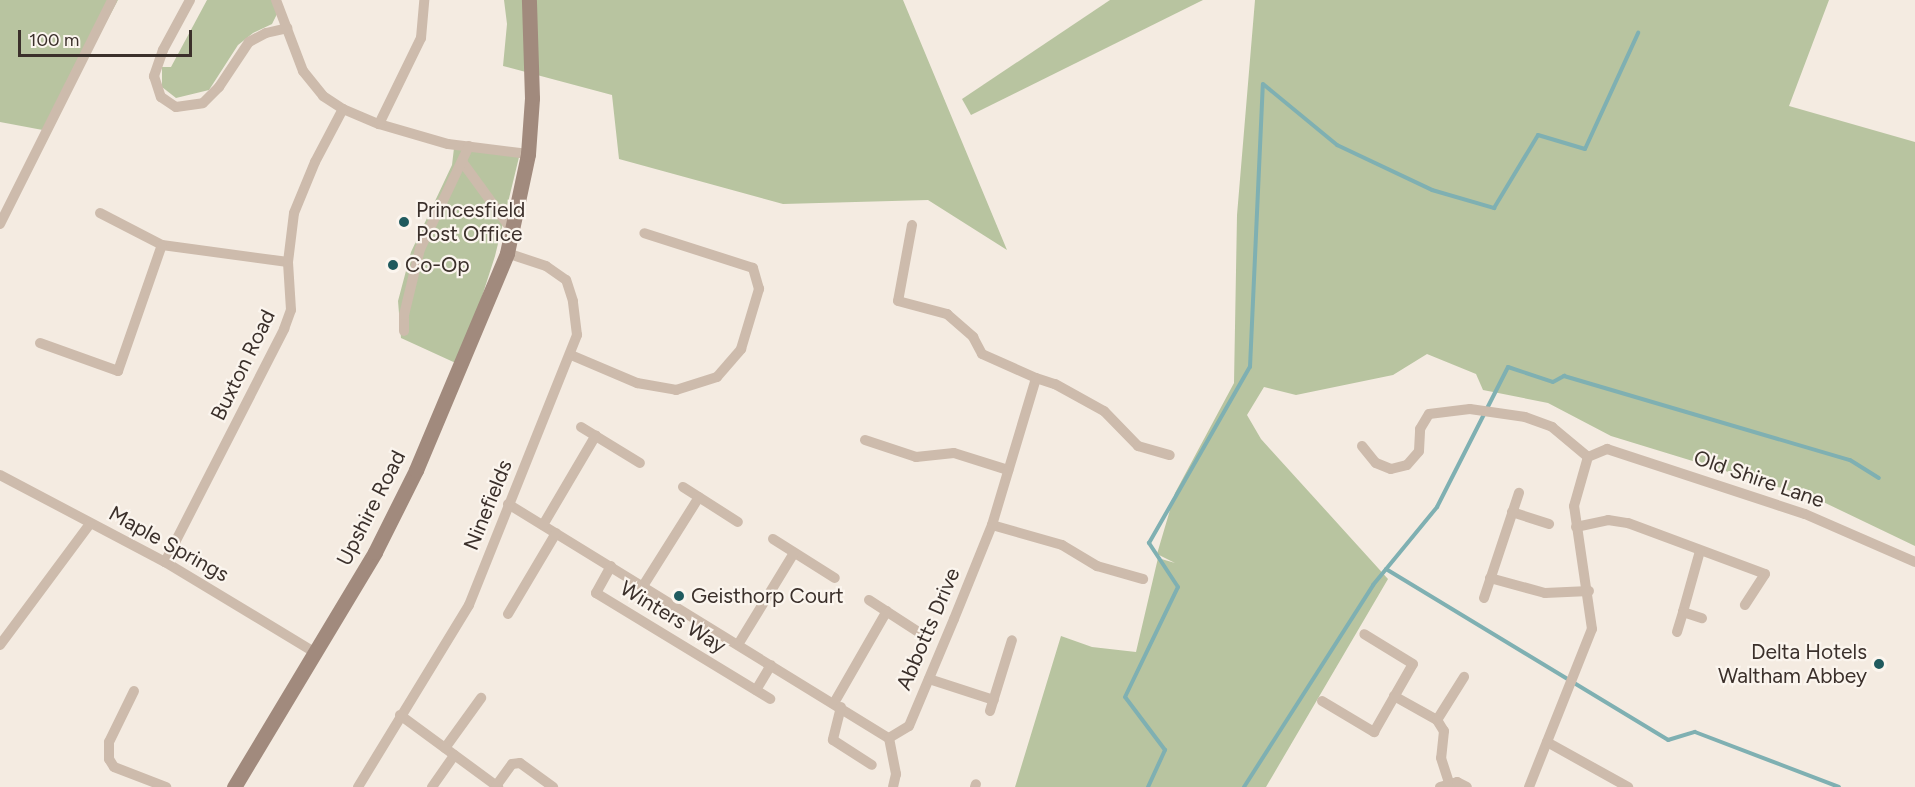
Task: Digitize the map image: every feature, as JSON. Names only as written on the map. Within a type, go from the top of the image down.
[{"type":"street","points":[[0,224],[112,0]]},
{"type":"street","points":[[190,0],[163,50],[154,76],[161,98],[176,107],[203,103],[219,87],[249,42],[266,33],[287,28]]},
{"type":"street","points":[[276,0],[303,71],[323,96],[343,109],[379,124],[469,147],[528,154]]},
{"type":"street","points":[[379,124],[421,38],[424,0]]},
{"type":"street","name":"Upshire Road","points":[[234,787],[375,552],[416,470],[507,252],[514,233],[528,154],[532,98],[529,0]]},
{"type":"street","name":"Buxton Road","points":[[165,561],[284,329],[291,310],[288,262],[292,222],[304,186],[343,109]]},
{"type":"street","points":[[404,331],[404,315],[420,249],[469,147]]},
{"type":"street","points":[[463,163],[514,233]]},
{"type":"street","points":[[100,213],[162,245],[288,262]]},
{"type":"street","points":[[912,225],[898,301],[947,314],[958,321],[988,358],[1055,384],[1104,411],[1138,446],[1170,455]]},
{"type":"street","points":[[571,355],[637,383],[676,390],[717,377],[741,349],[759,289],[753,268],[644,233]]},
{"type":"street","points":[[40,343],[118,370],[162,245]]},
{"type":"street","name":"Ninefields","points":[[358,787],[469,605],[508,504],[571,355],[577,324],[566,280],[546,266],[507,252]]},
{"type":"street","name":"Abbotts Drive","points":[[889,738],[909,726],[992,525],[1036,378]]},
{"type":"street","points":[[1362,446],[1376,463],[1392,470],[1407,465],[1419,451],[1420,429],[1430,414],[1447,409],[1480,410],[1496,411],[1552,427],[1588,457],[1576,490],[1576,527],[1589,591],[1592,628],[1529,787]]},
{"type":"street","points":[[581,427],[640,463]]},
{"type":"street","points":[[543,525],[596,435]]},
{"type":"street","points":[[865,440],[916,457],[954,453],[1008,470]]},
{"type":"street","name":"Old Shire Lane","points":[[1588,457],[1607,449],[1805,514],[1915,562]]},
{"type":"street","name":"Maple Springs","points":[[0,475],[90,524],[165,561],[316,653]]},
{"type":"street","points":[[683,486],[738,522]]},
{"type":"street","points":[[1484,598],[1519,493]]},
{"type":"street","points":[[643,586],[699,497]]},
{"type":"street","name":"Winters Way","points":[[508,504],[739,643],[889,738]]},
{"type":"street","points":[[1512,512],[1549,524]]},
{"type":"street","points":[[1576,527],[1608,520],[1628,523],[1765,574],[1745,605]]},
{"type":"street","points":[[0,645],[90,524]]},
{"type":"street","points":[[992,525],[1062,545],[1097,566],[1143,579]]},
{"type":"street","points":[[508,614],[556,533]]},
{"type":"street","points":[[773,539],[835,578]]},
{"type":"street","points":[[1677,632],[1700,551]]},
{"type":"street","points":[[739,643],[795,553]]},
{"type":"street","name":"Winters Way","points":[[610,566],[596,593],[770,699]]},
{"type":"street","points":[[1490,578],[1545,593],[1589,591]]},
{"type":"street","points":[[869,600],[917,631]]},
{"type":"street","points":[[872,765],[833,740],[838,705],[887,611]]},
{"type":"street","points":[[1683,612],[1702,618]]},
{"type":"street","points":[[1322,701],[1374,732],[1413,663],[1364,634]]},
{"type":"street","points":[[929,679],[992,706],[1012,640]]},
{"type":"street","points":[[756,690],[771,665]]},
{"type":"street","points":[[1437,720],[1464,677]]},
{"type":"street","points":[[134,691],[109,742],[109,759],[114,768],[166,787]]},
{"type":"street","points":[[1394,696],[1437,720],[1444,730],[1441,758],[1444,785],[1467,787]]},
{"type":"street","points":[[432,787],[481,698]]},
{"type":"street","points":[[400,715],[497,786],[512,764],[520,763],[553,787]]},
{"type":"street","points":[[889,738],[896,774],[893,787]]},
{"type":"street","points":[[1547,742],[1628,787]]},
{"type":"green space","points":[[0,0],[118,0],[48,131],[0,122]]},
{"type":"green space","points":[[207,0],[272,0],[277,14],[272,24],[253,33],[238,45],[209,90],[176,98],[162,87],[162,67],[171,67]]},
{"type":"green space","points":[[504,0],[903,0],[1007,250],[928,200],[783,204],[619,159],[612,95],[503,66],[507,24]]},
{"type":"green space","points":[[1110,0],[1203,0],[971,115],[962,99]]},
{"type":"green space","points":[[1255,0],[1829,0],[1789,106],[1915,142],[1915,546],[1817,499],[1611,436],[1548,403],[1483,390],[1476,374],[1427,354],[1393,375],[1296,395],[1264,387],[1247,415],[1261,439],[1388,579],[1266,787],[1015,787],[1061,636],[1092,647],[1136,652],[1158,558],[1175,563],[1157,554],[1175,493],[1234,383],[1237,215]]},
{"type":"green space","points":[[454,148],[520,153],[495,256],[460,365],[401,338],[398,301],[411,252],[452,165]]},
{"type":"waterway","points":[[1148,787],[1165,750],[1125,697],[1178,587],[1149,543],[1250,367],[1263,84],[1337,145],[1432,190],[1494,208],[1538,135],[1585,149],[1638,33]]},
{"type":"waterway","points":[[1244,787],[1373,585],[1437,507],[1508,367],[1553,382],[1564,376],[1850,460],[1879,478]]},
{"type":"waterway","points":[[1386,569],[1668,740],[1695,732],[1839,787]]},
{"type":"place","name":"Princesfield Post Office","points":[[404,222]]},
{"type":"place","name":"Co-Op","points":[[393,265]]},
{"type":"place","name":"Geisthorp Court","points":[[679,596]]},
{"type":"place","name":"Delta Hotels Waltham Abbey","points":[[1879,664]]}]
